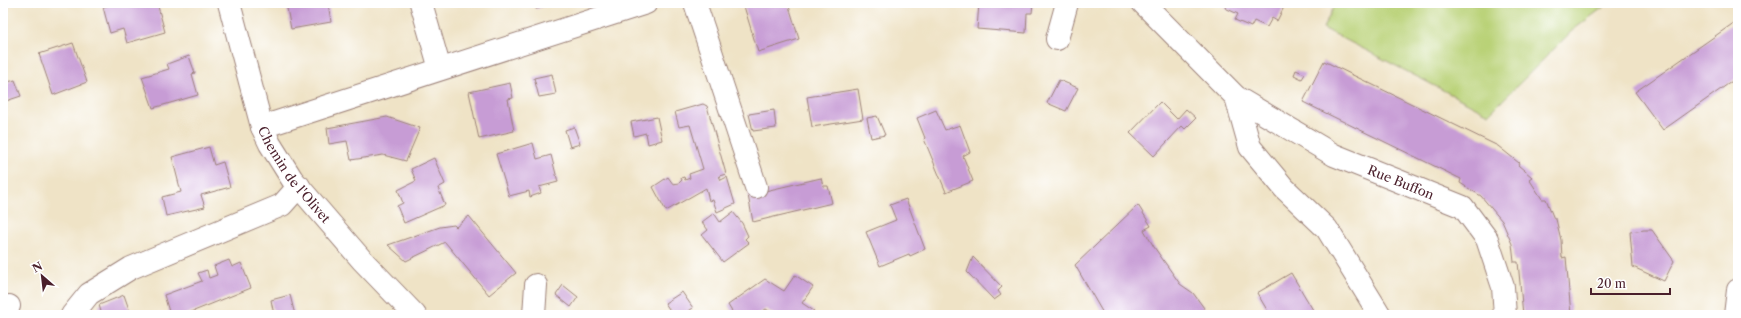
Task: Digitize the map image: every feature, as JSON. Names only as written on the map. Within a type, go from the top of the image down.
[{"type":"street","name":"Chemin de l'Olivet","points":[[229,3],[262,127],[277,156],[292,179],[362,260],[415,315]]},
{"type":"street","points":[[421,3],[440,69]]},
{"type":"street","points":[[262,127],[646,3]]},
{"type":"street","points":[[695,3],[756,187]]},
{"type":"street","points":[[1057,39],[1067,3]]},
{"type":"street","name":"Rue Buffon","points":[[1143,3],[1236,97],[1334,155],[1463,207],[1487,239],[1503,287],[1505,315]]},
{"type":"street","name":"Rue Buffon","points":[[1236,97],[1250,147],[1284,188],[1327,229],[1380,315]]},
{"type":"street","points":[[72,315],[89,294],[131,268],[282,205],[299,186]]},
{"type":"street","points":[[534,315],[536,285]]},
{"type":"street","points":[[1735,315],[1738,290]]},
{"type":"green space","points":[[1336,3],[1609,3],[1573,30],[1489,114],[1323,28]]},
{"type":"building","points":[[117,3],[157,3],[165,32],[127,43],[123,29],[110,33],[103,7]]},
{"type":"building","points":[[286,3],[328,3],[331,22],[291,29]]},
{"type":"building","points":[[534,3],[553,3],[536,9]]},
{"type":"building","points":[[743,3],[788,3],[799,39],[758,52]]},
{"type":"building","points":[[979,3],[1033,3],[1032,13],[1027,13],[1026,33],[977,29]]},
{"type":"building","points":[[1227,3],[1286,3],[1277,21],[1272,18],[1267,27],[1254,21],[1251,27],[1235,20],[1238,14],[1225,8]]},
{"type":"building","points":[[1738,20],[1738,77],[1663,130],[1635,92]]},
{"type":"building","points":[[73,43],[87,82],[53,95],[39,54]]},
{"type":"building","points":[[189,56],[195,73],[192,74],[198,95],[153,108],[142,77],[169,69],[167,64]]},
{"type":"building","points":[[1324,61],[1498,146],[1519,163],[1518,165],[1532,177],[1529,179],[1542,199],[1546,199],[1554,219],[1556,219],[1561,240],[1562,258],[1566,257],[1571,315],[1523,315],[1518,262],[1514,262],[1512,244],[1502,221],[1481,196],[1460,183],[1461,179],[1303,102]]},
{"type":"building","points":[[3,67],[8,82],[15,80],[21,96],[3,102]]},
{"type":"building","points":[[1296,70],[1305,74],[1302,79],[1294,75]]},
{"type":"building","points":[[552,74],[556,94],[539,97],[534,78]]},
{"type":"building","points":[[1059,80],[1078,88],[1066,111],[1047,103]]},
{"type":"building","points":[[510,83],[513,98],[508,99],[514,131],[479,139],[469,92]]},
{"type":"building","points":[[858,89],[863,119],[812,127],[807,97]]},
{"type":"building","points":[[1160,102],[1177,119],[1186,109],[1196,118],[1185,129],[1182,126],[1154,156],[1130,133]]},
{"type":"building","points":[[703,104],[707,106],[726,174],[719,176],[721,180],[727,177],[735,204],[717,212],[713,200],[709,201],[706,188],[666,211],[653,187],[668,177],[673,184],[679,183],[682,180],[681,178],[684,177],[685,180],[690,178],[689,174],[703,169],[690,125],[679,127],[675,112]]},
{"type":"building","points":[[774,110],[776,128],[753,131],[749,114]]},
{"type":"building","points":[[936,110],[945,130],[960,125],[970,152],[963,156],[973,181],[946,192],[917,118]]},
{"type":"building","points":[[877,116],[885,135],[871,138],[867,118]]},
{"type":"building","points":[[387,117],[420,128],[406,161],[383,155],[351,160],[347,141],[329,144],[327,128]]},
{"type":"building","points":[[657,117],[662,140],[648,144],[646,133],[634,136],[631,122]]},
{"type":"building","points":[[574,127],[580,144],[570,147],[565,130]]},
{"type":"building","points":[[533,143],[537,159],[551,155],[558,182],[539,187],[541,193],[530,197],[529,191],[509,196],[496,154]]},
{"type":"building","points":[[209,147],[214,165],[223,162],[230,187],[201,195],[205,207],[166,216],[162,197],[181,192],[172,157]]},
{"type":"building","points":[[434,158],[445,184],[438,188],[445,205],[404,223],[397,206],[403,203],[398,190],[416,181],[411,169]]},
{"type":"building","points":[[821,178],[823,186],[828,186],[832,203],[753,222],[748,195]]},
{"type":"building","points":[[906,199],[925,249],[910,256],[909,254],[880,266],[866,232],[896,220],[890,205]]},
{"type":"building","points":[[1138,205],[1151,226],[1144,230],[1154,247],[1180,284],[1193,293],[1204,308],[1206,315],[1104,315],[1075,265]]},
{"type":"building","points":[[733,212],[742,223],[748,236],[745,239],[749,243],[723,262],[702,235],[708,230],[702,222],[714,213],[720,222]]},
{"type":"building","points":[[469,216],[516,273],[489,295],[445,242],[406,261],[388,245],[440,227],[454,225],[456,227]]},
{"type":"building","points":[[1652,230],[1674,261],[1664,281],[1633,267],[1630,232]]},
{"type":"building","points":[[973,257],[1002,287],[998,291],[1001,295],[994,300],[967,272]]},
{"type":"building","points":[[229,260],[232,267],[241,263],[251,288],[184,315],[170,315],[164,295],[202,281],[198,273],[207,270],[209,278],[217,275],[214,266]]},
{"type":"building","points":[[1291,273],[1316,315],[1270,315],[1257,293]]},
{"type":"building","points":[[795,275],[813,287],[802,303],[814,311],[811,315],[775,315],[766,309],[757,315],[734,315],[728,305],[765,279],[784,291]]},
{"type":"building","points":[[563,285],[578,297],[571,307],[556,295]]},
{"type":"building","points":[[682,292],[693,308],[683,315],[673,315],[665,303]]},
{"type":"building","points":[[124,295],[131,315],[102,315],[99,305]]},
{"type":"building","points":[[290,295],[295,315],[274,315],[271,300]]}]
